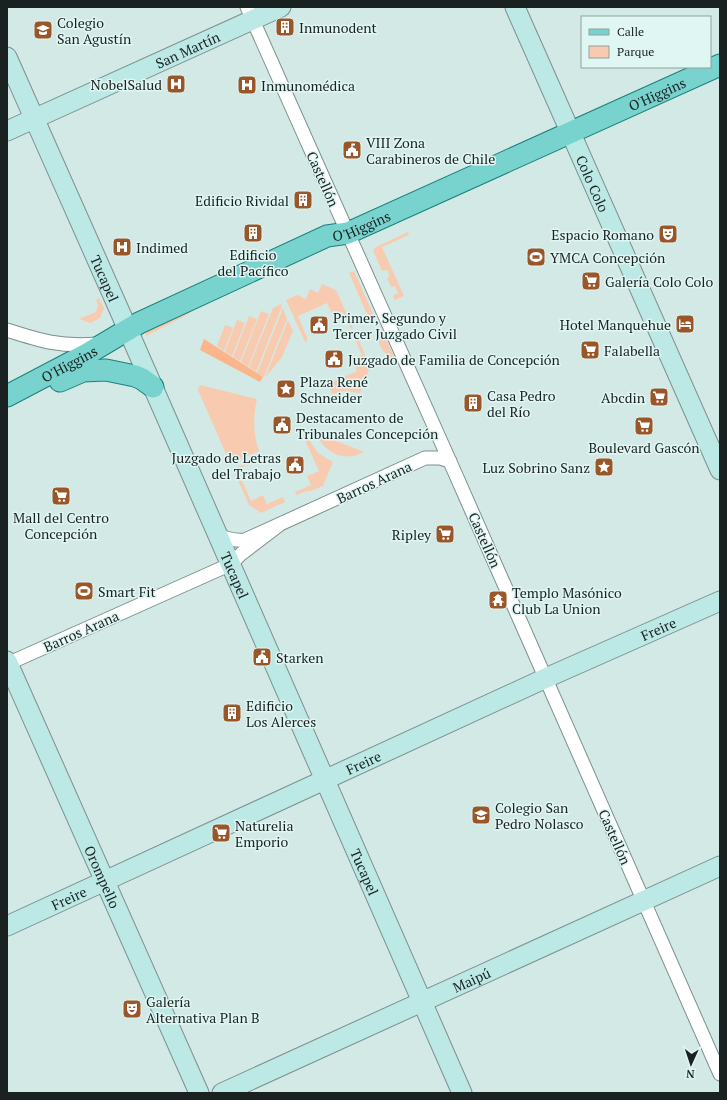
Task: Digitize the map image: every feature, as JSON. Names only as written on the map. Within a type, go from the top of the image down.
[{"type":"main road","name":"San Martín","points":[[7,132],[250,13],[281,7]]},
{"type":"main road","name":"Colo Colo","points":[[515,7],[720,470]]},
{"type":"main road","name":"Tucapel","points":[[7,57],[128,329],[462,1093]]},
{"type":"main road","name":"O'Higgins","points":[[7,397],[104,344],[128,329],[198,295],[327,236],[348,233],[720,65]]},
{"type":"main road","points":[[7,397],[26,394],[83,371],[106,370],[123,373],[142,379],[153,387]]},
{"type":"main road","name":"Freire","points":[[7,926],[546,678],[720,601]]},
{"type":"main road","name":"Orompello","points":[[7,663],[199,1093]]},
{"type":"main road","name":"Maipú","points":[[222,1093],[720,866]]},
{"type":"street","name":"Castellón","points":[[250,13],[450,461],[720,1074]]},
{"type":"street","points":[[7,330],[55,344],[79,346],[104,344]]},
{"type":"street","name":"Barros Arana","points":[[425,458],[435,446],[437,441],[437,432]]},
{"type":"street","name":"Barros Arana","points":[[218,534],[239,541],[245,540],[279,526],[425,458],[440,458],[450,461]]},
{"type":"street","name":"Barros Arana","points":[[7,663],[231,564],[241,554],[279,526]]},
{"type":"green space","points":[[408,232],[409,235],[382,247],[404,296],[395,300],[393,296],[398,293],[395,286],[391,287],[387,278],[390,276],[387,270],[382,271],[373,250],[376,247]]},
{"type":"green space","points":[[354,271],[374,316],[369,315],[366,312],[349,273]]},
{"type":"green space","points":[[322,284],[336,290],[353,328],[351,329],[343,312],[333,316],[327,303],[298,316],[308,340],[305,342],[286,300],[297,295],[306,299],[310,289],[318,293]]},
{"type":"green space","points":[[218,295],[183,317],[146,336],[145,332]]},
{"type":"green space","points":[[99,298],[104,308],[100,318],[90,323],[79,319],[96,312],[98,305],[96,300]]},
{"type":"green space","points":[[281,304],[282,306],[256,372],[249,367],[273,308]]},
{"type":"green space","points":[[283,308],[287,319],[264,377],[257,373]]},
{"type":"green space","points":[[261,311],[269,314],[248,367],[241,362]]},
{"type":"green space","points":[[249,316],[257,319],[240,361],[233,357]]},
{"type":"green space","points":[[237,320],[245,323],[232,356],[225,352]]},
{"type":"green space","points":[[288,320],[293,331],[282,357],[265,378]]},
{"type":"green space","points":[[225,325],[233,328],[224,351],[217,346]]},
{"type":"green space","points":[[382,329],[396,361],[395,362],[388,357],[380,346],[378,333]]},
{"type":"green space","points":[[358,338],[370,367],[360,393],[344,391],[332,394],[328,384],[357,371],[352,359],[362,355],[355,339]]},
{"type":"green space","points":[[200,385],[257,399],[254,425],[259,451],[230,463],[198,390]]},
{"type":"green space","points":[[316,433],[364,452],[350,456],[336,454],[324,446]]},
{"type":"green space","points":[[308,438],[318,453],[333,462],[323,486],[296,495],[295,492],[311,485],[307,476],[319,471],[305,440]]},
{"type":"green space","points":[[263,456],[263,458],[237,469],[251,501],[263,495],[267,504],[283,497],[285,502],[261,513],[249,505],[233,469]]},
{"type":"shaded area","points":[[204,339],[263,377],[260,382],[200,350]]},
{"type":"place","name":"Inmunodent","points":[[285,27]]},
{"type":"place","name":"Colegio San Agustín","points":[[43,30]]},
{"type":"place","name":"NobelSalud","points":[[176,84]]},
{"type":"place","name":"Inmunomédica","points":[[247,85]]},
{"type":"place","name":"VIII Zona Carabineros de Chile","points":[[352,150]]},
{"type":"place","name":"Edificio Rividal","points":[[303,200]]},
{"type":"place","name":"Edificio del Pacífico","points":[[253,233]]},
{"type":"place","name":"Espacio Romano","points":[[668,234]]},
{"type":"place","name":"Indimed","points":[[122,247]]},
{"type":"place","name":"YMCA Concepción","points":[[536,257]]},
{"type":"place","name":"Galería Colo Colo","points":[[591,281]]},
{"type":"place","name":"Hotel Manquehue","points":[[685,324]]},
{"type":"place","name":"Primer, Segundo y Tercer Juzgado Civil","points":[[319,325]]},
{"type":"place","name":"Falabella","points":[[590,350]]},
{"type":"place","name":"Juzgado de Familia de Concepción","points":[[334,359]]},
{"type":"place","name":"Plaza René Schneider","points":[[286,389]]},
{"type":"place","name":"Abcdin","points":[[659,397]]},
{"type":"place","name":"Casa Pedro del Río","points":[[473,403]]},
{"type":"place","name":"Destacamento de Tribunales Concepción","points":[[282,425]]},
{"type":"place","name":"Boulevard Gascón","points":[[644,426]]},
{"type":"place","name":"Juzgado de Letras del Trabajo","points":[[295,465]]},
{"type":"place","name":"Luz Sobrino Sanz","points":[[604,467]]},
{"type":"place","name":"Mall del Centro Concepción","points":[[61,496]]},
{"type":"place","name":"Ripley","points":[[445,534]]},
{"type":"place","name":"Smart Fit","points":[[84,591]]},
{"type":"place","name":"Templo Masónico Club La Union","points":[[498,600]]},
{"type":"place","name":"Starken","points":[[262,657]]},
{"type":"place","name":"Edificio Los Alerces","points":[[232,713]]},
{"type":"place","name":"Colegio San Pedro Nolasco","points":[[481,815]]},
{"type":"place","name":"Naturelia Emporio","points":[[221,833]]},
{"type":"place","name":"Galería Alternativa Plan B","points":[[132,1009]]}]
